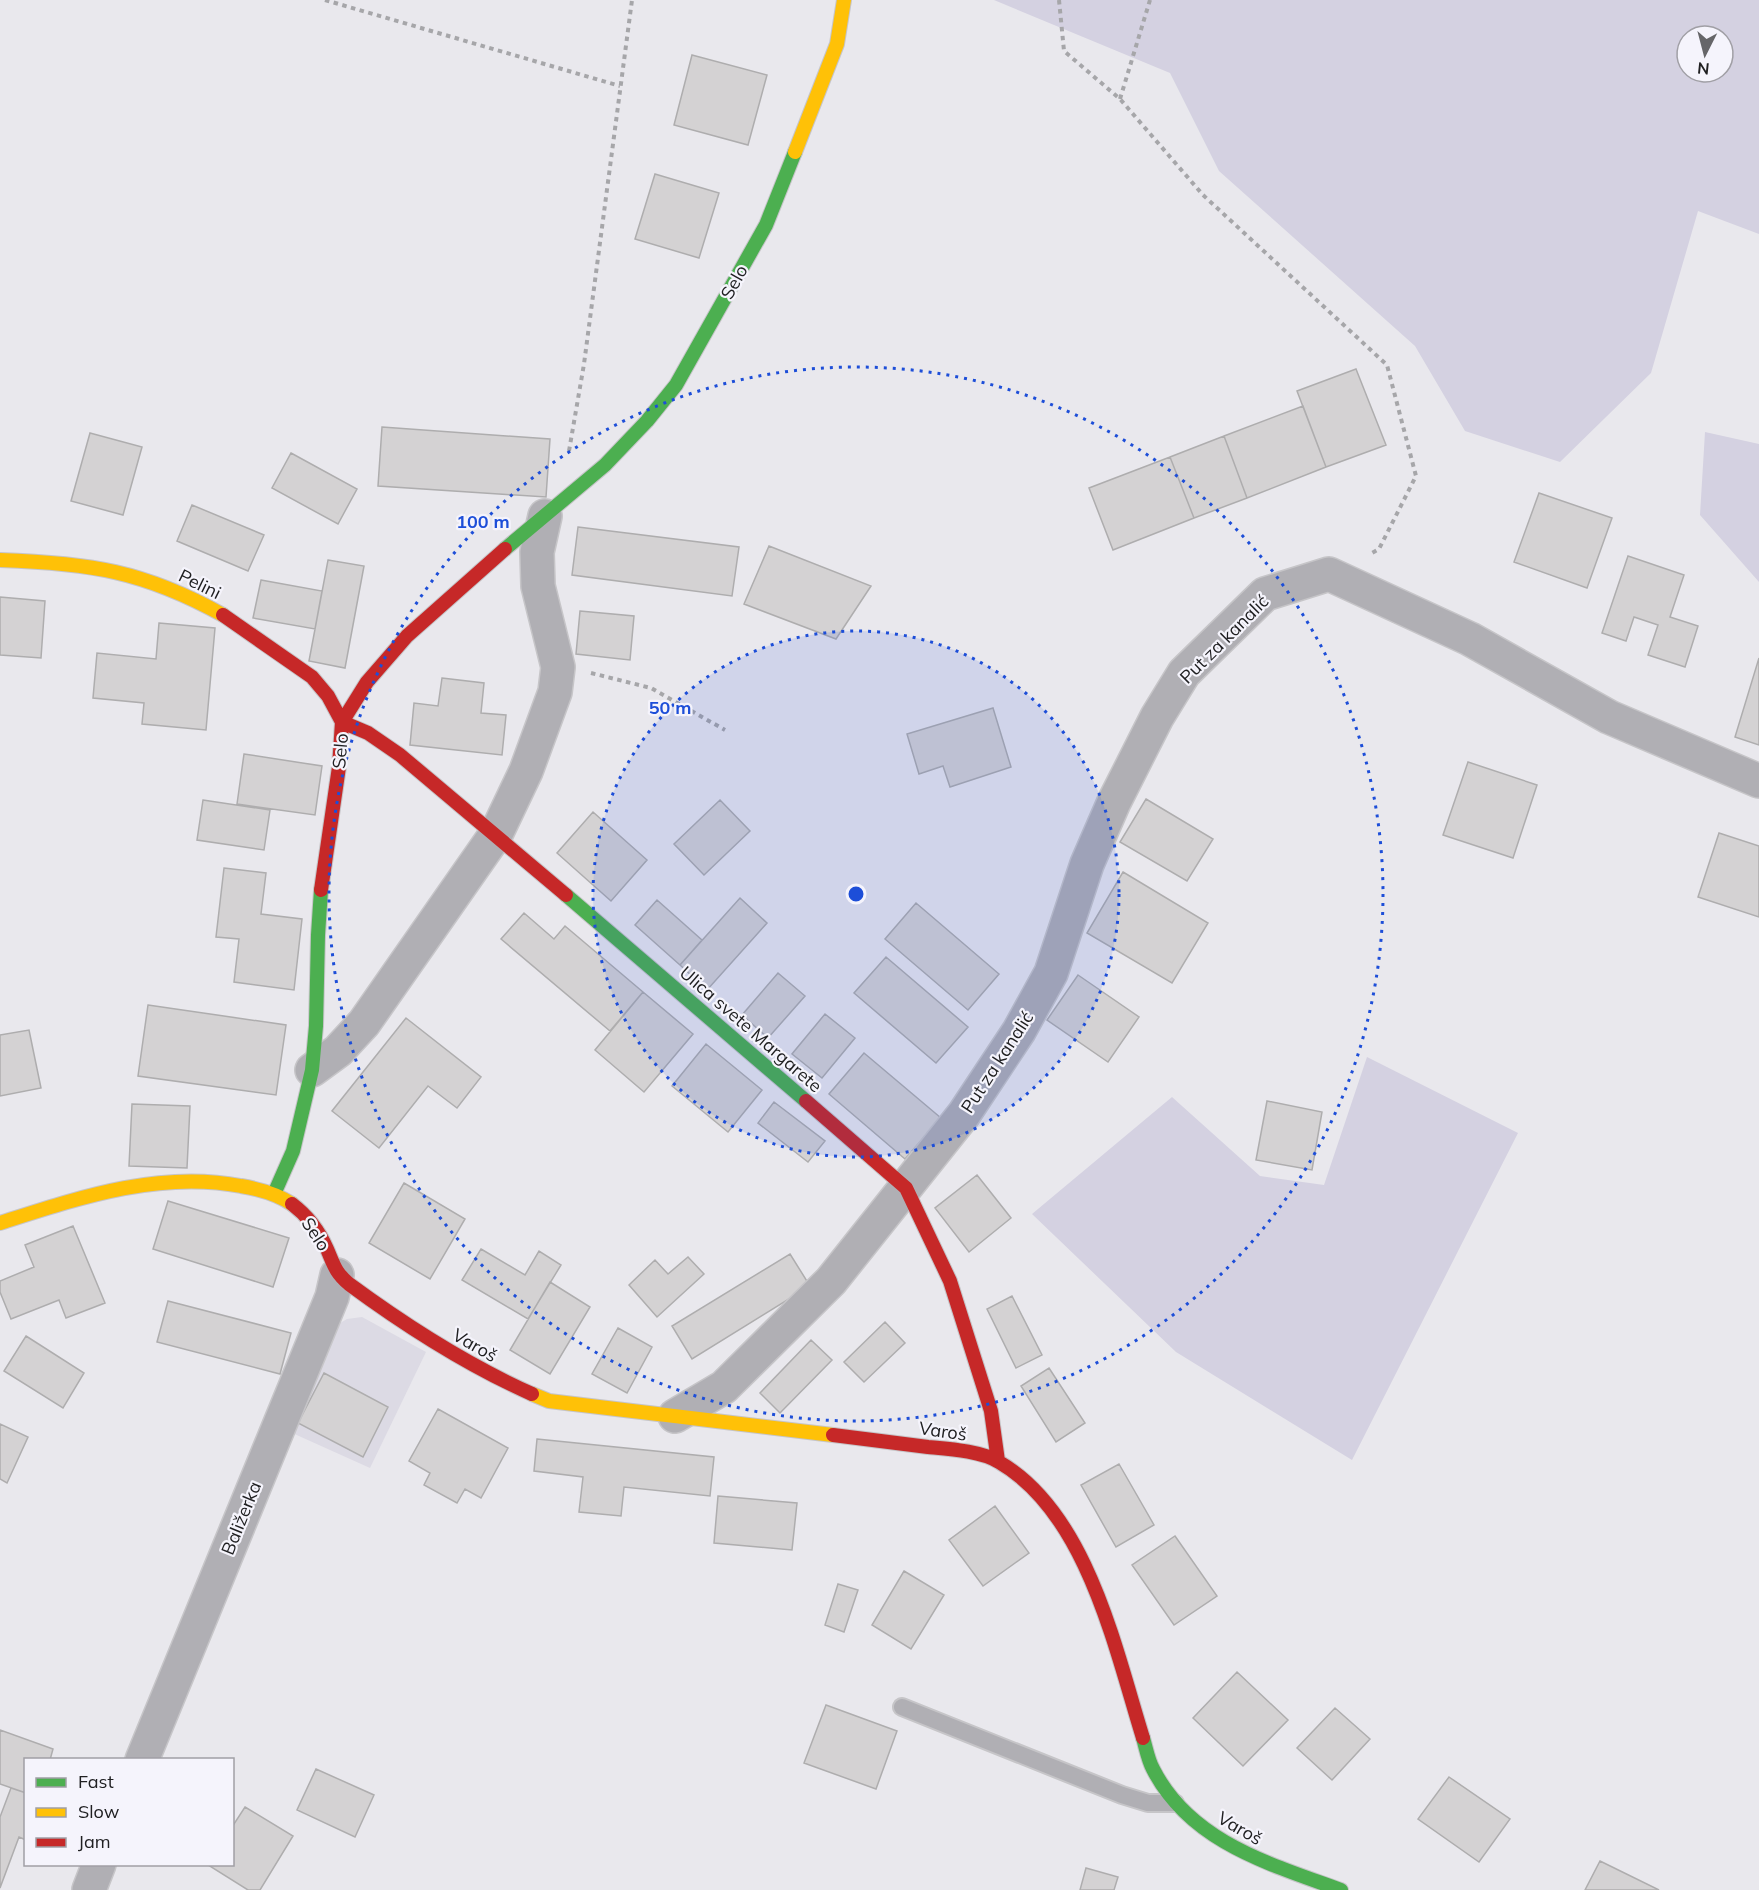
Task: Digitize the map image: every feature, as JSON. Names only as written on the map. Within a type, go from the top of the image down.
[{"type":"main road","name":"Selo","points":[[337,1275],[330,1255],[309,1218],[293,1204],[274,1194],[293,1151],[312,1070],[322,883],[340,759],[342,722],[367,682],[407,636],[447,599],[605,465],[676,385],[766,225],[837,44],[844,0]]},
{"type":"main road","name":"Pelini","points":[[0,560],[82,565],[128,574],[171,588],[223,615],[302,667],[323,687],[335,705],[342,722]]},
{"type":"main road","name":"Ulica svete Margarete","points":[[342,722],[368,733],[400,755],[496,834],[906,1188],[950,1281],[991,1411],[998,1461]]},
{"type":"main road","points":[[0,1223],[66,1202],[164,1182],[208,1181],[242,1185],[274,1194]]},
{"type":"main road","name":"Varoš","points":[[337,1275],[451,1353],[503,1382],[549,1401],[963,1451],[998,1461],[1044,1500],[1066,1531],[1096,1588],[1152,1768],[1175,1803],[1204,1829],[1249,1856],[1341,1890]]},
{"type":"street","points":[[312,1070],[338,1051],[364,1023],[496,834],[526,771],[555,692],[558,667],[538,586],[537,552],[545,516]]},
{"type":"street","points":[[1329,574],[1470,639],[1609,717],[1759,781]]},
{"type":"street","name":"Put za kanalić","points":[[675,1416],[724,1387],[831,1281],[970,1105],[1019,1031],[1051,973],[1087,864],[1114,802],[1157,717],[1184,673],[1264,594],[1329,574]]},
{"type":"street","name":"Baližerka","points":[[143,1758],[332,1297],[337,1275]]},
{"type":"street","points":[[89,1890],[98,1866]]},
{"type":"lane","points":[[902,1707],[1122,1795],[1148,1803],[1175,1803]]},
{"type":"path","points":[[326,0],[620,86]]},
{"type":"path","points":[[573,492],[566,468],[584,364],[632,0]]},
{"type":"path","points":[[1059,0],[1064,51],[1120,99],[1203,195],[1387,365],[1416,476],[1379,549],[1329,574]]},
{"type":"path","points":[[1120,99],[1150,0]]},
{"type":"path","points":[[558,667],[651,688],[725,730]]},
{"type":"shaded area","points":[[994,0],[1759,0],[1759,234],[1698,211],[1651,373],[1560,462],[1465,431],[1415,346],[1219,171],[1170,73]]},
{"type":"shaded area","points":[[1705,432],[1759,444],[1759,582],[1700,515]]},
{"type":"shaded area","points":[[1367,1057],[1518,1133],[1352,1460],[1176,1352],[1032,1214],[1172,1097],[1260,1176],[1324,1185]]},
{"type":"shaded area","points":[[362,1317],[426,1352],[370,1468],[290,1432],[335,1326],[347,1319]]},
{"type":"building","points":[[692,55],[767,75],[748,145],[674,125]]},
{"type":"building","points":[[655,174],[719,193],[699,258],[635,239]]},
{"type":"building","points":[[1356,369],[1386,445],[1326,467],[1297,391]]},
{"type":"building","points":[[1303,406],[1326,467],[1247,498],[1224,436]]},
{"type":"building","points":[[382,427],[550,439],[546,497],[378,486]]},
{"type":"building","points":[[90,433],[142,447],[123,515],[71,501]]},
{"type":"building","points":[[1224,436],[1247,498],[1194,518],[1170,457]]},
{"type":"building","points":[[291,453],[357,489],[338,524],[272,488]]},
{"type":"building","points":[[1170,457],[1194,518],[1113,550],[1089,488]]},
{"type":"building","points":[[1539,493],[1612,518],[1587,588],[1514,562]]},
{"type":"building","points":[[192,505],[264,535],[248,571],[177,541]]},
{"type":"building","points":[[578,527],[739,547],[732,596],[572,575]]},
{"type":"building","points":[[769,546],[871,586],[836,639],[744,604]]},
{"type":"building","points":[[1628,556],[1684,575],[1670,617],[1698,626],[1685,667],[1648,655],[1658,625],[1634,617],[1626,641],[1602,633]]},
{"type":"building","points":[[328,560],[364,566],[345,668],[309,661]]},
{"type":"building","points":[[261,580],[322,591],[315,629],[253,618]]},
{"type":"building","points":[[0,597],[45,601],[41,658],[0,655]]},
{"type":"building","points":[[580,611],[634,616],[630,660],[576,654]]},
{"type":"building","points":[[159,623],[215,628],[206,730],[142,724],[144,703],[93,698],[97,653],[156,659]]},
{"type":"building","points":[[1759,658],[1759,745],[1735,737]]},
{"type":"building","points":[[442,678],[484,683],[481,713],[506,715],[502,755],[410,745],[414,703],[438,706]]},
{"type":"building","points":[[993,708],[1011,767],[950,787],[943,766],[919,774],[907,734]]},
{"type":"building","points":[[244,754],[322,766],[315,815],[237,804]]},
{"type":"building","points":[[1468,762],[1537,785],[1513,858],[1443,835]]},
{"type":"building","points":[[1146,799],[1213,839],[1187,881],[1120,842]]},
{"type":"building","points":[[203,800],[270,810],[264,850],[197,840]]},
{"type":"building","points":[[720,800],[750,831],[704,875],[674,844]]},
{"type":"building","points":[[593,812],[647,860],[611,901],[557,853]]},
{"type":"building","points":[[1719,833],[1759,846],[1759,917],[1698,897]]},
{"type":"building","points":[[224,868],[266,873],[261,914],[302,919],[294,990],[234,982],[239,939],[216,937]]},
{"type":"building","points":[[1123,872],[1208,923],[1172,983],[1087,933]]},
{"type":"building","points":[[740,898],[767,923],[707,990],[680,965]]},
{"type":"building","points":[[657,900],[702,940],[680,965],[635,925]]},
{"type":"building","points":[[916,903],[999,974],[968,1010],[885,939]]},
{"type":"building","points":[[524,913],[554,939],[565,926],[643,992],[610,1031],[501,939]]},
{"type":"building","points":[[886,957],[968,1027],[936,1063],[854,993]]},
{"type":"building","points":[[778,973],[805,996],[768,1038],[742,1015]]},
{"type":"building","points":[[1078,975],[1139,1017],[1108,1062],[1047,1020]]},
{"type":"building","points":[[643,992],[693,1034],[644,1092],[595,1050]]},
{"type":"building","points":[[148,1005],[286,1025],[276,1095],[138,1076]]},
{"type":"building","points":[[825,1014],[855,1038],[822,1078],[792,1054]]},
{"type":"building","points":[[406,1018],[481,1077],[457,1108],[428,1086],[379,1148],[332,1111]]},
{"type":"building","points":[[29,1030],[41,1088],[0,1096],[0,1035]]},
{"type":"building","points":[[706,1044],[762,1090],[728,1132],[672,1086]]},
{"type":"building","points":[[864,1053],[941,1118],[905,1159],[829,1094]]},
{"type":"building","points":[[1267,1101],[1322,1112],[1312,1170],[1256,1160]]},
{"type":"building","points":[[774,1102],[825,1141],[808,1162],[758,1123]]},
{"type":"building","points":[[132,1104],[190,1106],[187,1168],[129,1166]]},
{"type":"building","points":[[977,1175],[1011,1218],[969,1252],[935,1208]]},
{"type":"building","points":[[404,1183],[465,1219],[430,1279],[369,1243]]},
{"type":"building","points":[[168,1201],[289,1238],[273,1287],[153,1249]]},
{"type":"building","points":[[73,1226],[105,1303],[66,1318],[59,1300],[11,1319],[0,1292],[0,1281],[34,1267],[25,1245]]},
{"type":"building","points":[[481,1249],[525,1275],[539,1251],[561,1265],[528,1319],[462,1280]]},
{"type":"building","points":[[790,1254],[810,1286],[692,1359],[672,1326]]},
{"type":"building","points":[[688,1257],[704,1274],[657,1317],[629,1285],[655,1260],[668,1274]]},
{"type":"building","points":[[550,1282],[590,1307],[550,1374],[510,1350]]},
{"type":"building","points":[[1012,1296],[1042,1355],[1016,1368],[987,1309]]},
{"type":"building","points":[[168,1301],[291,1333],[280,1374],[157,1342]]},
{"type":"building","points":[[885,1322],[905,1343],[864,1382],[844,1362]]},
{"type":"building","points":[[618,1328],[652,1347],[627,1393],[592,1374]]},
{"type":"building","points":[[26,1336],[84,1373],[63,1408],[4,1371]]},
{"type":"building","points":[[811,1340],[832,1360],[780,1413],[760,1393]]},
{"type":"building","points":[[1049,1368],[1085,1423],[1056,1442],[1021,1386]]},
{"type":"building","points":[[324,1373],[388,1407],[363,1457],[298,1423]]},
{"type":"building","points":[[438,1409],[508,1448],[481,1498],[465,1489],[457,1503],[424,1485],[430,1473],[409,1461]]},
{"type":"building","points":[[0,1424],[28,1437],[7,1483],[0,1479]]},
{"type":"building","points":[[537,1439],[714,1457],[710,1496],[624,1487],[621,1516],[579,1512],[583,1477],[534,1471]]},
{"type":"building","points":[[1119,1464],[1154,1525],[1116,1547],[1081,1485]]},
{"type":"building","points":[[718,1496],[797,1503],[792,1550],[714,1543]]},
{"type":"building","points":[[995,1506],[1029,1553],[983,1586],[949,1540]]},
{"type":"building","points":[[1175,1536],[1217,1596],[1174,1625],[1132,1565]]},
{"type":"building","points":[[904,1571],[944,1595],[911,1649],[872,1625]]},
{"type":"building","points":[[838,1584],[858,1590],[844,1632],[825,1625]]},
{"type":"building","points":[[1237,1672],[1288,1720],[1243,1766],[1193,1718]]},
{"type":"building","points":[[826,1705],[897,1731],[876,1789],[804,1763]]},
{"type":"building","points":[[1335,1708],[1370,1739],[1332,1780],[1297,1748]]},
{"type":"building","points":[[0,1730],[53,1749],[51,1758],[24,1758],[24,1792],[0,1784]]},
{"type":"building","points":[[316,1769],[374,1795],[355,1837],[297,1810]]},
{"type":"building","points":[[1449,1777],[1510,1819],[1479,1862],[1418,1819]]},
{"type":"building","points":[[11,1788],[24,1792],[24,1839],[19,1837],[0,1888],[0,1817]]},
{"type":"building","points":[[245,1807],[293,1836],[260,1890],[248,1890],[210,1866],[234,1866],[234,1824]]},
{"type":"building","points":[[1600,1861],[1659,1890],[1585,1890]]},
{"type":"building","points":[[1086,1868],[1118,1877],[1114,1890],[1080,1890]]},
{"type":"traffic: fast","points":[[505,549],[605,465],[647,421],[676,385],[766,225],[795,152]]},
{"type":"traffic: fast","points":[[274,1194],[293,1151],[312,1070],[321,890]]},
{"type":"traffic: fast","points":[[566,895],[806,1101]]},
{"type":"traffic: fast","points":[[1143,1738],[1151,1765],[1169,1794],[1188,1815],[1210,1833],[1260,1860],[1341,1890]]},
{"type":"traffic: slow","points":[[795,152],[837,44],[844,0]]},
{"type":"traffic: slow","points":[[0,560],[61,564],[115,572],[167,588],[223,615]]},
{"type":"traffic: slow","points":[[0,1223],[89,1196],[149,1184],[210,1182],[248,1187],[274,1195],[292,1204]]},
{"type":"traffic: slow","points":[[532,1394],[549,1401],[833,1435]]},
{"type":"traffic: jam","points":[[321,890],[339,767],[342,722],[367,682],[407,636],[505,549]]},
{"type":"traffic: jam","points":[[223,615],[312,677],[328,696],[342,722]]},
{"type":"traffic: jam","points":[[342,722],[368,733],[400,755],[566,895]]},
{"type":"traffic: jam","points":[[806,1101],[906,1188],[950,1281],[991,1411],[998,1461]]},
{"type":"traffic: jam","points":[[292,1204],[317,1230],[335,1268],[349,1284],[438,1344],[532,1394]]},
{"type":"traffic: jam","points":[[833,1435],[974,1453],[999,1462],[1029,1485],[1055,1514],[1076,1548],[1094,1585],[1143,1738]]}]
